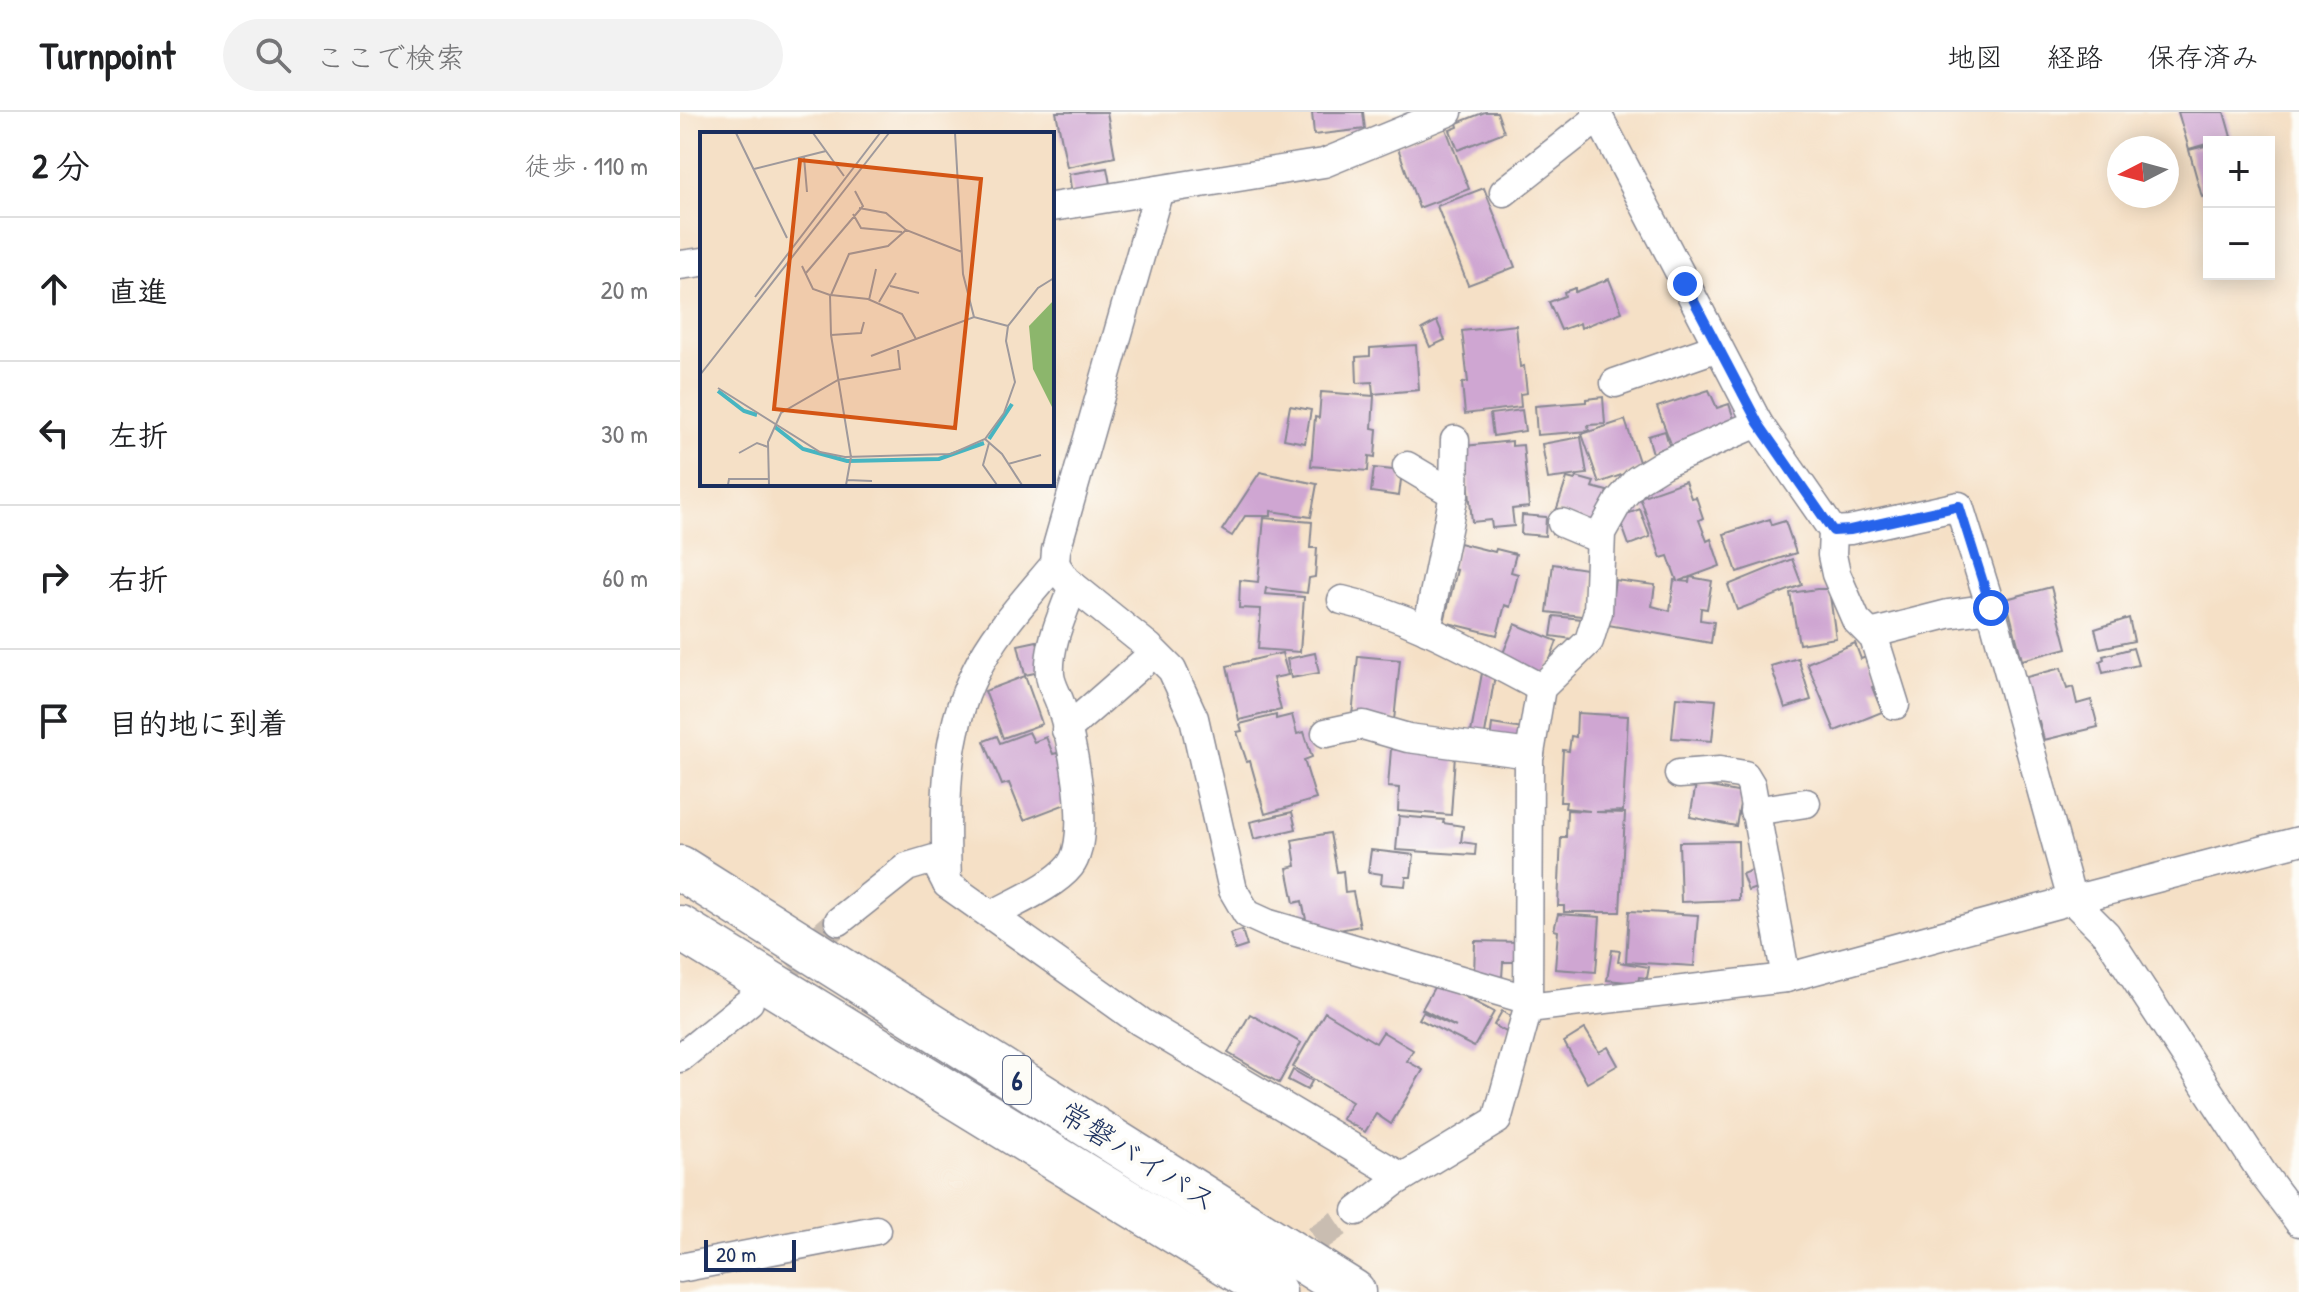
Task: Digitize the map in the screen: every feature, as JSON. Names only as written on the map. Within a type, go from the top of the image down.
[{"type":"highway","name":"常磐バイパス","points":[[680,868],[1353,1292]]},
{"type":"highway","name":"常磐バイパス","points":[[680,928],[1274,1292]]},
{"type":"street","points":[[1054,207],[1324,163],[1448,112]]},
{"type":"street","points":[[1504,192],[1597,114],[1758,423],[1833,531],[1832,555],[1836,574],[1856,620],[1870,634],[1878,649],[1895,705]]},
{"type":"street","points":[[992,915],[1055,879],[1077,855],[1082,833],[1081,809],[1061,705],[1051,679],[1050,663],[1064,575],[1056,550],[1159,190]]},
{"type":"street","points":[[680,265],[700,262]]},
{"type":"street","points":[[1615,383],[1718,347]]},
{"type":"street","points":[[1357,1211],[1402,1177],[1497,1120],[1528,1004],[1530,754],[1541,688],[1589,641],[1598,612],[1601,533],[1619,501],[1637,480],[1663,464],[1758,423]]},
{"type":"street","points":[[1427,630],[1454,494],[1455,440]]},
{"type":"street","points":[[1407,466],[1454,494]]},
{"type":"street","points":[[1833,531],[1959,506],[1991,608],[2072,900],[2106,934],[2263,1174],[2299,1222]]},
{"type":"street","points":[[1562,523],[1600,539]]},
{"type":"street","points":[[1064,575],[1172,670],[1194,718],[1233,890],[1247,914],[1269,924],[1528,1004],[1786,978],[2299,841]]},
{"type":"street","points":[[947,884],[948,776],[952,736],[961,704],[975,671],[998,635],[1064,575]]},
{"type":"street","points":[[1342,600],[1365,605],[1427,630],[1541,688]]},
{"type":"street","points":[[1870,634],[1948,614],[1991,608]]},
{"type":"street","points":[[1066,730],[1154,653]]},
{"type":"street","points":[[1326,733],[1363,725],[1408,738],[1530,754]]},
{"type":"street","points":[[1679,774],[1720,771],[1745,775],[1751,785],[1786,978]]},
{"type":"street","points":[[1754,811],[1806,803]]},
{"type":"street","points":[[839,921],[907,867],[934,859],[947,884],[1141,1022],[1402,1177]]},
{"type":"street","points":[[680,1058],[749,1002]]},
{"type":"street","points":[[680,1268],[876,1230]]},
{"type":"building","points":[[1056,112],[1107,112],[1115,157],[1067,167]]},
{"type":"building","points":[[1312,112],[1363,112],[1365,129],[1314,135]]},
{"type":"building","points":[[1485,112],[1497,112],[1504,132],[1458,150],[1450,130],[1458,127],[1457,123]]},
{"type":"building","points":[[2178,112],[2224,112],[2231,136],[2203,136],[2203,145],[2189,149]]},
{"type":"building","points":[[1445,126],[1469,189],[1419,208],[1397,145]]},
{"type":"building","points":[[2203,146],[2203,197],[2202,197],[2189,150]]},
{"type":"building","points":[[1107,168],[1111,189],[1072,196],[1069,174]]},
{"type":"building","points":[[1484,188],[1515,267],[1468,285],[1437,206]]},
{"type":"building","points":[[1609,279],[1622,312],[1581,328],[1580,323],[1561,330],[1549,302],[1565,296],[1564,292],[1575,288],[1575,292]]},
{"type":"building","points":[[1437,321],[1445,340],[1430,347],[1422,329]]},
{"type":"building","points":[[1516,325],[1520,367],[1524,366],[1527,393],[1520,394],[1521,407],[1465,414],[1462,383],[1468,382],[1462,331]]},
{"type":"building","points":[[1416,345],[1419,390],[1373,394],[1372,382],[1357,383],[1356,357],[1370,356],[1370,348]]},
{"type":"building","points":[[1709,390],[1717,408],[1729,404],[1736,425],[1673,449],[1657,407]]},
{"type":"building","points":[[1321,392],[1374,396],[1372,428],[1377,429],[1375,457],[1369,456],[1368,471],[1311,466],[1315,417],[1319,418]]},
{"type":"building","points":[[1603,397],[1605,424],[1588,425],[1589,431],[1537,435],[1535,406],[1586,402],[1586,399]]},
{"type":"building","points":[[1290,406],[1311,410],[1305,443],[1284,439]]},
{"type":"building","points":[[1522,410],[1525,431],[1493,436],[1490,414]]},
{"type":"building","points":[[1625,420],[1641,468],[1599,483],[1582,434]]},
{"type":"building","points":[[1665,431],[1671,452],[1654,457],[1648,436]]},
{"type":"building","points":[[1581,437],[1587,474],[1548,479],[1542,444]]},
{"type":"building","points":[[1512,441],[1512,446],[1523,445],[1529,507],[1512,509],[1514,526],[1492,528],[1491,520],[1472,522],[1465,446]]},
{"type":"building","points":[[1374,468],[1402,471],[1399,496],[1371,492]]},
{"type":"building","points":[[1260,472],[1317,484],[1311,517],[1271,511],[1271,516],[1245,516],[1232,536],[1222,530]]},
{"type":"building","points":[[1576,477],[1594,482],[1592,487],[1607,491],[1596,524],[1556,511],[1567,478],[1575,480]]},
{"type":"building","points":[[1685,481],[1691,498],[1696,497],[1703,518],[1699,520],[1707,541],[1711,539],[1720,566],[1679,581],[1689,582],[1690,577],[1712,581],[1707,609],[1701,608],[1700,620],[1714,622],[1711,643],[1608,625],[1615,580],[1655,585],[1652,606],[1670,611],[1674,580],[1677,581],[1668,556],[1661,558],[1640,497]]},
{"type":"building","points":[[1640,509],[1650,537],[1629,545],[1619,517]]},
{"type":"building","points":[[1522,515],[1546,517],[1545,536],[1521,534]]},
{"type":"building","points":[[1264,518],[1312,522],[1310,548],[1317,548],[1315,577],[1309,578],[1307,593],[1266,588],[1265,594],[1304,597],[1300,652],[1258,649],[1261,609],[1239,608],[1240,580],[1258,582]]},
{"type":"building","points":[[1770,519],[1772,525],[1785,521],[1796,553],[1737,572],[1724,534]]},
{"type":"building","points":[[1459,543],[1516,554],[1511,572],[1518,574],[1510,607],[1505,605],[1497,635],[1444,622],[1457,570],[1452,569]]},
{"type":"building","points":[[1792,559],[1802,585],[1737,610],[1728,585]]},
{"type":"building","points":[[1553,564],[1593,570],[1590,617],[1547,612]]},
{"type":"building","points":[[2051,587],[2067,648],[2022,660],[2006,599]]},
{"type":"building","points":[[1829,589],[1836,638],[1799,644],[1790,593]]},
{"type":"building","points":[[1554,616],[1582,619],[1579,640],[1551,636]]},
{"type":"building","points":[[2129,618],[2134,641],[2100,648],[2095,629]]},
{"type":"building","points":[[1515,624],[1557,641],[1544,675],[1501,658]]},
{"type":"building","points":[[1037,641],[1044,671],[1025,675],[1018,645]]},
{"type":"building","points":[[1855,643],[1861,659],[1869,656],[1880,684],[1872,687],[1882,712],[1835,731],[1807,663]]},
{"type":"building","points":[[2133,648],[2138,665],[2103,673],[2100,661],[2104,659],[2103,656]]},
{"type":"building","points":[[1282,653],[1288,675],[1273,678],[1281,710],[1239,720],[1227,666]]},
{"type":"building","points":[[1315,653],[1319,673],[1291,678],[1287,659]]},
{"type":"building","points":[[1358,656],[1400,660],[1394,721],[1352,716]]},
{"type":"building","points":[[1798,658],[1811,700],[1785,708],[1771,666]]},
{"type":"building","points":[[2061,668],[2067,689],[2073,687],[2077,704],[2091,700],[2098,727],[2044,740],[2039,721],[2034,723],[2023,678]]},
{"type":"building","points":[[1482,673],[1495,675],[1484,740],[1470,738]]},
{"type":"building","points":[[1025,676],[1042,724],[1003,738],[985,691]]},
{"type":"building","points":[[1676,697],[1716,700],[1712,741],[1672,738]]},
{"type":"building","points":[[1577,713],[1628,716],[1623,811],[1596,812],[1625,813],[1620,912],[1564,912],[1564,906],[1558,906],[1561,837],[1566,837],[1567,810],[1590,811],[1565,808],[1566,802],[1560,802],[1563,750],[1569,751],[1571,736],[1576,737]]},
{"type":"building","points":[[1276,715],[1276,719],[1292,715],[1297,734],[1304,732],[1312,757],[1304,760],[1316,799],[1265,814],[1250,761],[1247,762],[1237,732],[1242,731],[1240,724]]},
{"type":"building","points":[[1492,724],[1523,729],[1520,746],[1490,741]]},
{"type":"building","points":[[1029,732],[1034,742],[1046,737],[1053,754],[1057,753],[1067,778],[1062,780],[1071,802],[1024,820],[1009,783],[1002,785],[984,741],[997,736],[1000,743]]},
{"type":"building","points":[[1391,749],[1455,755],[1451,815],[1398,811],[1399,788],[1388,787]]},
{"type":"building","points":[[1696,784],[1742,793],[1736,826],[1690,817]]},
{"type":"building","points":[[1292,812],[1296,829],[1254,839],[1250,822]]},
{"type":"building","points":[[1399,816],[1444,820],[1443,823],[1463,826],[1461,842],[1476,844],[1475,855],[1396,850]]},
{"type":"building","points":[[1330,833],[1337,872],[1343,871],[1345,893],[1353,892],[1360,926],[1324,933],[1307,924],[1302,901],[1294,903],[1287,868],[1296,866],[1292,840]]},
{"type":"building","points":[[1738,841],[1739,900],[1681,902],[1679,842]]},
{"type":"building","points":[[1371,850],[1414,855],[1411,877],[1406,877],[1405,886],[1381,884],[1382,874],[1368,872]]},
{"type":"building","points":[[1752,870],[1759,887],[1748,891],[1742,874]]},
{"type":"building","points":[[1629,911],[1698,915],[1694,966],[1626,962]]},
{"type":"building","points":[[1558,914],[1600,917],[1596,972],[1555,969],[1558,931],[1554,930]]},
{"type":"building","points":[[1242,930],[1247,946],[1235,950],[1230,934]]},
{"type":"building","points":[[1475,941],[1521,942],[1521,962],[1503,962],[1502,978],[1474,978]]},
{"type":"building","points":[[1612,950],[1620,951],[1618,962],[1649,967],[1647,978],[1639,977],[1638,983],[1607,980]]},
{"type":"building","points":[[1437,982],[1494,1012],[1474,1047],[1419,1019],[1423,1012],[1456,1027],[1422,1009]]},
{"type":"building","points":[[1502,1011],[1514,1018],[1506,1032],[1494,1025]]},
{"type":"building","points":[[1325,1012],[1376,1043],[1383,1032],[1413,1050],[1407,1061],[1423,1070],[1391,1124],[1376,1114],[1365,1132],[1342,1119],[1352,1102],[1293,1067]]},
{"type":"building","points":[[1250,1014],[1301,1043],[1279,1083],[1228,1053]]},
{"type":"building","points":[[1585,1029],[1599,1052],[1608,1047],[1618,1065],[1587,1083],[1564,1042]]},
{"type":"building","points":[[1293,1070],[1312,1081],[1307,1090],[1288,1080]]},
{"type":"tunnel","points":[[758,994],[839,921]]},
{"type":"tunnel","points":[[1281,1263],[1357,1211]]},
{"type":"route","points":[[1685,284],[1758,423],[1833,531],[1959,506],[1991,608]]}]
